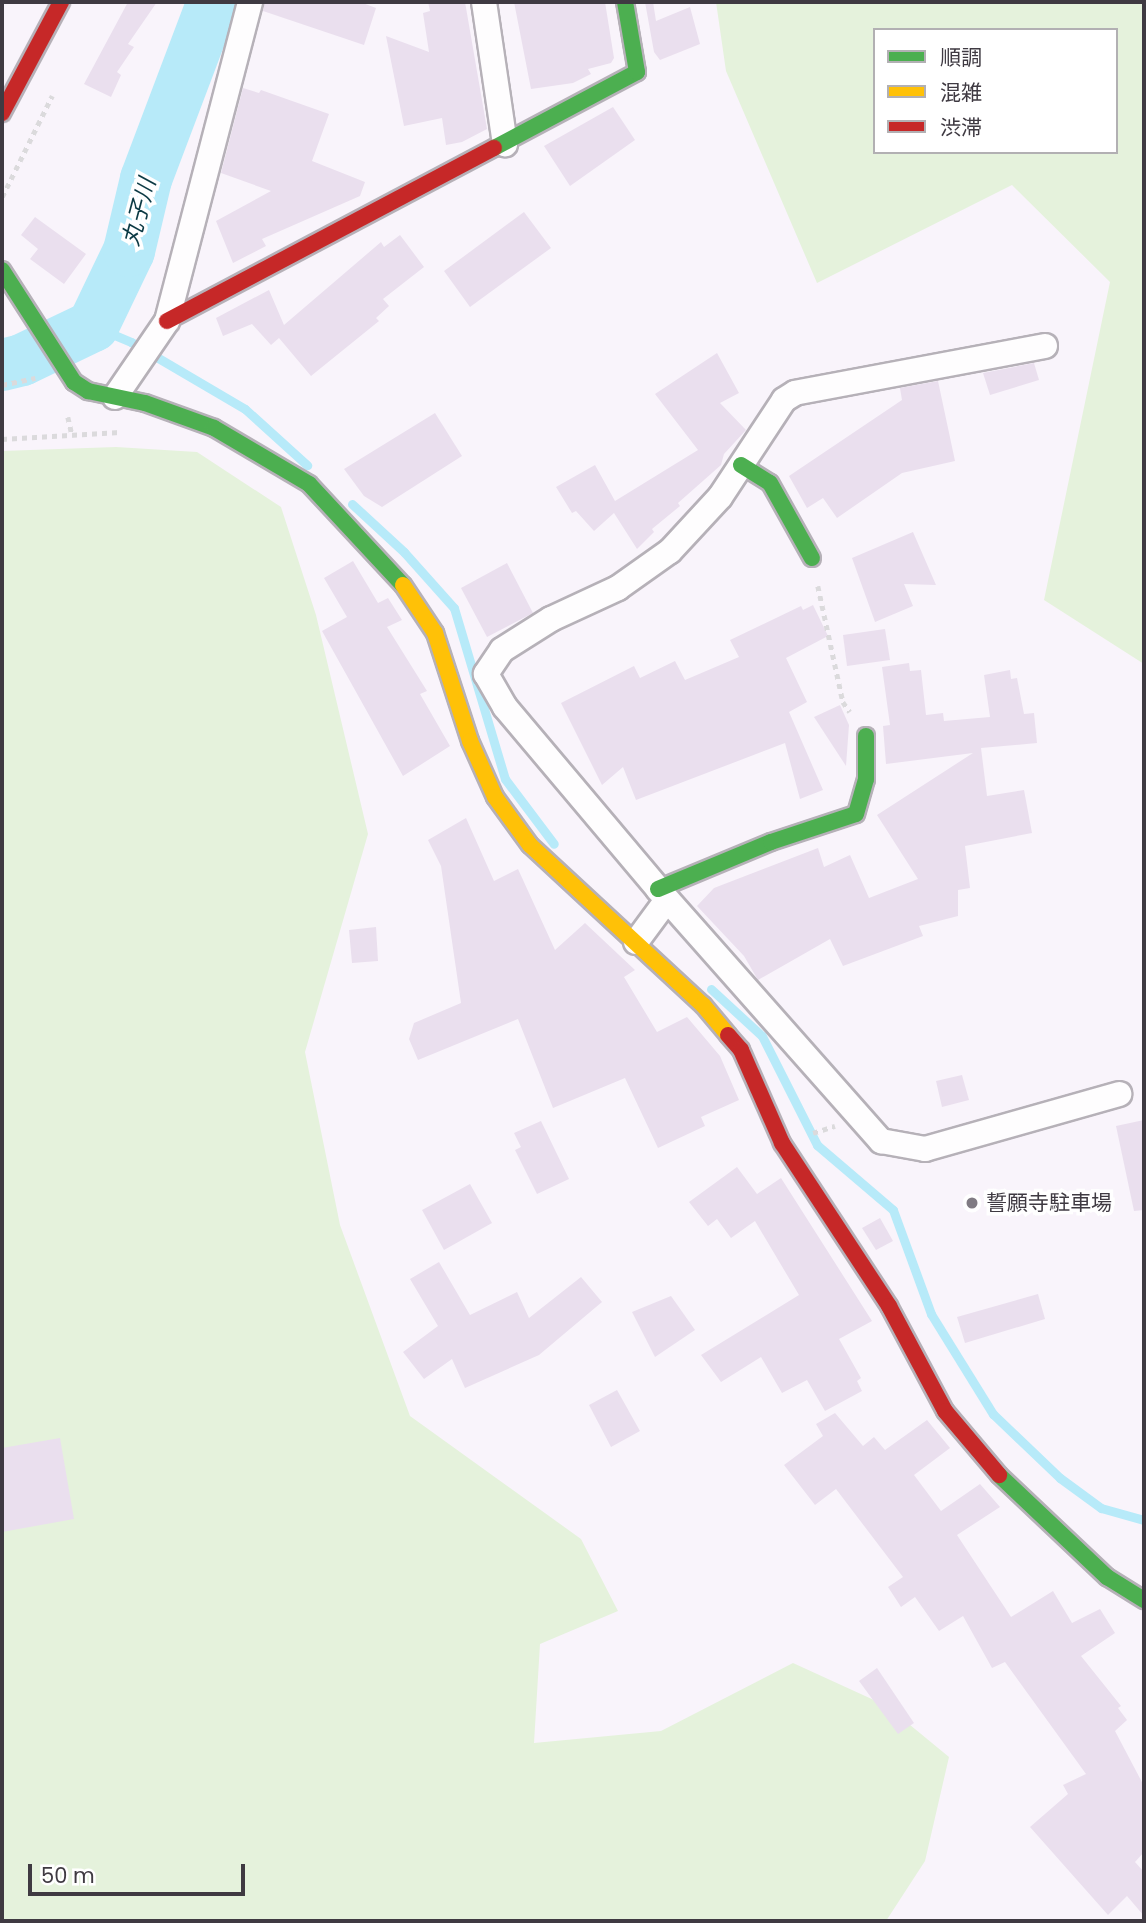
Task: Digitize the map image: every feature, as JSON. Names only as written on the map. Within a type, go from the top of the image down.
[{"type":"main road","points":[[2,113],[61,2]]},
{"type":"main road","points":[[167,321],[637,72],[625,2]]},
{"type":"main road","points":[[2,270],[74,382],[88,391],[214,428],[309,484],[399,578],[435,633],[495,797],[530,845],[703,1005],[741,1050],[782,1143],[890,1306],[945,1411],[1012,1491],[1107,1577],[1144,1600]]},
{"type":"main road","points":[[741,465],[770,483],[812,558]]},
{"type":"main road","points":[[662,894],[771,842],[856,814],[866,779],[866,736]]},
{"type":"street","points":[[115,397],[167,321],[250,2]]},
{"type":"street","points":[[484,2],[505,144]]},
{"type":"street","points":[[486,674],[502,650],[551,619],[618,588],[670,551],[720,497],[784,400],[795,393],[1045,346]]},
{"type":"street","points":[[447,670],[486,674]]},
{"type":"street","points":[[486,674],[505,707],[662,894],[881,1140],[925,1149],[1119,1094]]},
{"type":"street","points":[[636,942],[662,894]]},
{"type":"path","points":[[2,439],[126,432]]},
{"type":"path","points":[[812,558],[843,702],[866,736]]},
{"type":"path","points":[[782,1143],[861,1118]]},
{"type":"green space","points":[[716,2],[1144,2],[1144,664],[1044,600],[1110,282],[1012,185],[817,283],[726,71]]},
{"type":"green space","points":[[116,447],[197,452],[281,507],[316,615],[368,834],[305,1052],[340,1225],[410,1416],[581,1539],[618,1611],[540,1644],[534,1743],[661,1731],[793,1663],[887,1706],[949,1757],[925,1861],[886,1921],[2,1921],[2,451]]},
{"type":"building","points":[[128,2],[157,2],[128,44],[134,47],[117,72],[121,75],[111,97],[84,84]]},
{"type":"building","points":[[264,2],[360,2],[376,8],[364,45],[263,11]]},
{"type":"building","points":[[428,2],[465,2],[487,129],[462,142],[446,145],[442,118],[404,126],[386,36],[429,52],[423,13],[430,11]]},
{"type":"building","points":[[514,2],[605,2],[614,58],[611,63],[588,69],[591,74],[573,83],[531,89]]},
{"type":"building","points":[[645,2],[653,2],[656,21],[690,7],[700,44],[660,60],[654,52]]},
{"type":"building","points":[[243,88],[259,93],[261,90],[329,114],[312,161],[365,182],[360,196],[262,239],[266,246],[233,263],[216,221],[271,191],[221,173]]},
{"type":"building","points":[[613,107],[635,140],[570,186],[544,146]]},
{"type":"building","points":[[524,212],[551,248],[470,307],[444,271]]},
{"type":"building","points":[[35,217],[86,254],[64,284],[30,259],[38,249],[21,235]]},
{"type":"building","points":[[400,235],[424,267],[383,299],[389,306],[376,318],[379,321],[311,376],[279,338],[271,345],[252,324],[223,336],[216,318],[269,290],[284,325],[381,242],[384,247]]},
{"type":"building","points":[[717,353],[739,393],[720,403],[746,430],[724,454],[721,465],[678,503],[680,506],[652,529],[654,532],[637,549],[614,513],[594,531],[576,511],[572,513],[556,487],[595,465],[615,501],[698,450],[655,394]]},
{"type":"building","points":[[1034,363],[1039,380],[990,395],[983,373]]},
{"type":"building","points":[[938,381],[955,461],[902,473],[837,518],[823,498],[807,508],[789,476],[902,400],[900,388]]},
{"type":"building","points":[[435,413],[462,456],[382,507],[364,496],[344,469]]},
{"type":"building","points":[[913,532],[936,585],[904,584],[913,606],[875,622],[852,558]]},
{"type":"building","points":[[353,561],[378,603],[388,598],[402,620],[387,627],[427,691],[420,694],[450,746],[403,776],[322,631],[347,617],[324,578]]},
{"type":"building","points":[[507,563],[533,613],[487,637],[461,588]]},
{"type":"building","points":[[813,605],[828,636],[786,658],[807,702],[789,712],[823,790],[800,799],[785,743],[636,800],[623,767],[602,785],[561,703],[634,666],[640,678],[675,661],[685,680],[739,657],[730,640],[801,606],[803,610]]},
{"type":"building","points":[[885,629],[890,660],[847,666],[843,635]]},
{"type":"building","points":[[909,663],[910,671],[921,670],[926,715],[943,713],[944,721],[990,717],[984,675],[1010,670],[1011,679],[1017,678],[1024,714],[1034,713],[1037,743],[981,748],[987,796],[1024,790],[1032,833],[965,846],[970,888],[958,890],[958,916],[919,926],[923,936],[843,966],[830,939],[758,980],[744,956],[697,906],[714,888],[818,848],[824,867],[850,855],[869,898],[918,879],[877,815],[973,753],[886,764],[883,726],[890,725],[882,667]]},
{"type":"building","points":[[840,705],[849,725],[846,766],[814,717]]},
{"type":"building","points":[[466,818],[494,881],[518,869],[555,950],[585,923],[635,970],[624,977],[657,1032],[687,1017],[720,1056],[739,1100],[701,1117],[705,1126],[658,1148],[625,1078],[553,1108],[518,1019],[418,1060],[409,1039],[414,1023],[461,1003],[441,866],[428,840]]},
{"type":"building","points":[[376,927],[378,961],[352,963],[349,930]]},
{"type":"building","points":[[962,1075],[969,1100],[942,1107],[936,1081]]},
{"type":"building","points":[[1144,1120],[1144,1210],[1134,1211],[1116,1126]]},
{"type":"building","points":[[541,1121],[569,1179],[537,1194],[515,1150],[521,1147],[514,1133]]},
{"type":"building","points":[[737,1167],[757,1194],[781,1178],[872,1321],[839,1339],[861,1378],[857,1381],[862,1391],[825,1411],[807,1380],[782,1393],[761,1357],[721,1382],[701,1355],[799,1295],[755,1221],[731,1238],[717,1219],[708,1226],[689,1202]]},
{"type":"building","points":[[470,1184],[492,1223],[444,1250],[422,1210]]},
{"type":"building","points":[[880,1218],[893,1241],[876,1250],[862,1228]]},
{"type":"building","points":[[439,1262],[470,1315],[517,1292],[529,1318],[581,1277],[602,1302],[539,1355],[465,1388],[452,1359],[424,1379],[403,1352],[438,1326],[410,1279]]},
{"type":"building","points":[[1038,1294],[1045,1319],[965,1343],[957,1317]]},
{"type":"building","points":[[671,1296],[695,1330],[655,1357],[632,1312]]},
{"type":"building","points":[[617,1390],[640,1431],[611,1447],[589,1405]]},
{"type":"building","points":[[835,1413],[863,1446],[874,1437],[885,1450],[927,1420],[950,1448],[914,1475],[941,1511],[980,1484],[1000,1507],[957,1535],[1011,1617],[1053,1591],[1072,1623],[1100,1609],[1115,1633],[1081,1656],[1121,1706],[1118,1708],[1127,1720],[1115,1731],[1144,1786],[1144,1852],[1135,1862],[1144,1872],[1144,1916],[1127,1896],[1108,1915],[1030,1827],[1068,1794],[1063,1785],[1086,1774],[1005,1662],[992,1668],[963,1616],[939,1631],[915,1597],[901,1607],[888,1587],[903,1577],[836,1489],[815,1505],[784,1465],[823,1436],[816,1424]]},
{"type":"building","points":[[60,1438],[74,1519],[2,1532],[2,1448]]},
{"type":"building","points":[[877,1668],[914,1723],[898,1734],[859,1681]]},
{"type":"waterway","name":"丸子川","points":[[2,365],[22,360],[93,326],[129,251],[146,179],[213,2]]},
{"type":"waterway","points":[[93,326],[131,342],[245,409],[307,465]]},
{"type":"waterway","points":[[352,504],[404,552],[454,608],[505,779],[554,844]]},
{"type":"waterway","points":[[711,989],[762,1036],[817,1145],[893,1210],[931,1314],[993,1414],[1060,1478],[1101,1508],[1144,1520]]},
{"type":"traffic: fast","points":[[494,148],[637,72],[625,2]]},
{"type":"traffic: fast","points":[[2,270],[74,382],[88,391],[145,403],[214,428],[309,484],[403,585]]},
{"type":"traffic: fast","points":[[741,465],[770,483],[812,558]]},
{"type":"traffic: fast","points":[[658,889],[771,842],[856,814],[866,779],[866,736]]},
{"type":"traffic: fast","points":[[999,1475],[1107,1577],[1144,1600]]},
{"type":"traffic: slow","points":[[403,585],[435,633],[470,741],[495,797],[530,845],[703,1005],[728,1035]]},
{"type":"traffic: jam","points":[[2,113],[61,2]]},
{"type":"traffic: jam","points":[[167,321],[494,148]]},
{"type":"traffic: jam","points":[[728,1035],[741,1050],[782,1143],[889,1306],[945,1411],[999,1475]]},
{"type":"place","name":"誓願寺駐車場","points":[[972,1203]]}]
